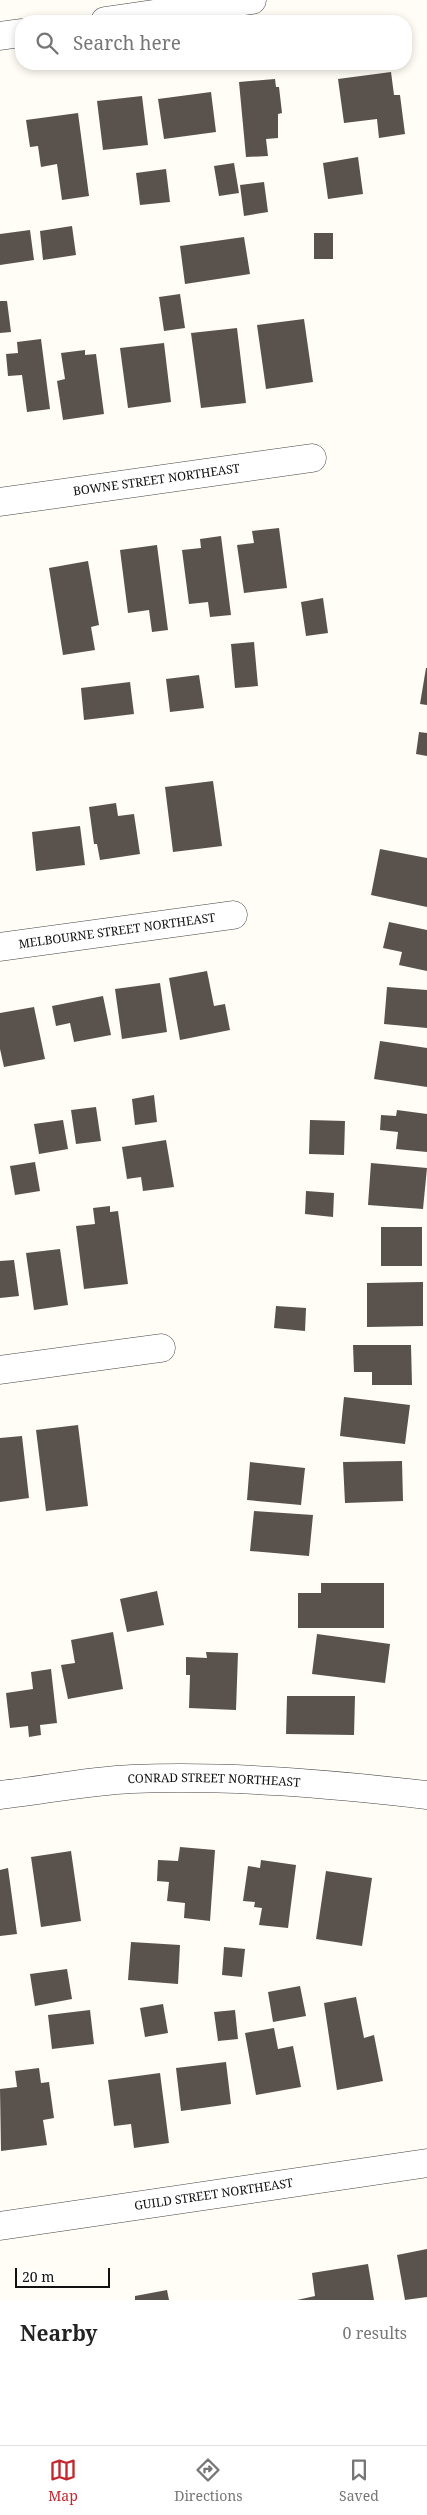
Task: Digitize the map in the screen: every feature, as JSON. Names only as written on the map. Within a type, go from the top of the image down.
[{"type":"street","points":[[147,15],[252,0]]},
{"type":"street","points":[[0,36],[15,34]]},
{"type":"street","name":"BOWNE STREET NORTHEAST","points":[[0,502],[312,458]]},
{"type":"street","name":"MELBOURNE STREET NORTHEAST","points":[[0,947],[233,915]]},
{"type":"street","points":[[0,1370],[161,1348]]},
{"type":"street","name":"CONRAD STREET NORTHEAST","points":[[0,1795],[130,1779],[226,1778],[333,1784],[427,1795]]},
{"type":"street","name":"GUILD STREET NORTHEAST","points":[[0,2226],[427,2163]]},
{"type":"building","points":[[391,72],[394,95],[400,95],[405,134],[379,138],[377,119],[344,123],[338,79]]},
{"type":"building","points":[[275,79],[276,87],[279,87],[282,113],[278,114],[278,138],[266,139],[268,156],[246,157],[239,82]]},
{"type":"building","points":[[211,92],[216,132],[164,139],[158,99]]},
{"type":"building","points":[[142,96],[148,145],[103,150],[97,101]]},
{"type":"building","points":[[78,113],[89,196],[62,200],[57,164],[41,167],[38,146],[30,147],[26,120]]},
{"type":"building","points":[[358,157],[363,194],[328,199],[323,163]]},
{"type":"building","points":[[234,163],[239,193],[219,196],[214,166]]},
{"type":"building","points":[[166,169],[170,202],[140,205],[136,173]]},
{"type":"building","points":[[264,182],[268,212],[244,216],[240,185]]},
{"type":"building","points":[[72,226],[76,255],[43,260],[40,231]]},
{"type":"building","points":[[30,230],[34,260],[0,265],[0,234]]},
{"type":"building","points":[[314,233],[333,233],[333,259],[314,259]]},
{"type":"building","points":[[244,237],[250,274],[185,284],[180,246]]},
{"type":"building","points":[[180,294],[185,328],[164,331],[159,297]]},
{"type":"building","points":[[0,301],[7,301],[11,332],[0,333]]},
{"type":"building","points":[[304,319],[313,382],[266,389],[257,325]]},
{"type":"building","points":[[237,328],[246,403],[201,408],[191,333]]},
{"type":"building","points":[[41,339],[50,409],[27,412],[22,375],[8,376],[6,354],[18,353],[17,342]]},
{"type":"building","points":[[164,343],[171,402],[128,408],[120,348]]},
{"type":"building","points":[[85,350],[85,355],[96,354],[104,414],[63,420],[57,381],[65,379],[61,353]]},
{"type":"building","points":[[279,528],[287,588],[244,593],[237,545],[254,543],[252,531]]},
{"type":"building","points":[[221,536],[231,615],[210,617],[208,602],[189,604],[182,550],[201,548],[200,539]]},
{"type":"building","points":[[157,545],[168,630],[152,632],[149,610],[128,613],[120,550]]},
{"type":"building","points":[[88,561],[99,625],[91,627],[95,650],[63,655],[49,568]]},
{"type":"building","points":[[323,598],[328,633],[306,636],[301,602]]},
{"type":"building","points":[[254,642],[258,686],[235,688],[231,644]]},
{"type":"building","points":[[427,668],[427,705],[420,704]]},
{"type":"building","points":[[199,675],[204,708],[170,712],[166,679]]},
{"type":"building","points":[[130,682],[134,714],[84,720],[81,688]]},
{"type":"building","points":[[419,732],[427,733],[427,756],[416,754]]},
{"type":"building","points":[[213,781],[222,846],[173,852],[165,787]]},
{"type":"building","points":[[116,803],[118,816],[134,814],[140,854],[100,860],[97,844],[94,844],[89,807]]},
{"type":"building","points":[[80,826],[85,865],[36,871],[32,832]]},
{"type":"building","points":[[380,849],[427,858],[427,907],[371,895]]},
{"type":"building","points":[[389,922],[427,930],[427,971],[399,965],[402,952],[383,948]]},
{"type":"building","points":[[207,971],[214,1006],[225,1004],[230,1030],[180,1040],[169,978]]},
{"type":"building","points":[[160,983],[167,1032],[122,1039],[115,989]]},
{"type":"building","points":[[387,987],[427,990],[427,1028],[384,1024]]},
{"type":"building","points":[[103,996],[111,1035],[74,1042],[70,1023],[56,1026],[52,1006]]},
{"type":"building","points":[[34,1007],[45,1059],[4,1067],[0,1049],[0,1013]]},
{"type":"building","points":[[380,1041],[427,1048],[427,1087],[374,1079]]},
{"type":"building","points":[[154,1095],[157,1122],[135,1125],[132,1099]]},
{"type":"building","points":[[96,1107],[101,1141],[76,1144],[71,1110]]},
{"type":"building","points":[[397,1110],[427,1114],[427,1152],[396,1149],[398,1132],[380,1130],[381,1115],[396,1116]]},
{"type":"building","points":[[63,1120],[68,1149],[39,1154],[34,1124]]},
{"type":"building","points":[[310,1120],[345,1121],[344,1155],[309,1154]]},
{"type":"building","points":[[166,1140],[174,1187],[143,1191],[141,1177],[127,1179],[122,1147]]},
{"type":"building","points":[[35,1162],[40,1191],[15,1195],[10,1166]]},
{"type":"building","points":[[371,1163],[427,1168],[423,1209],[368,1205]]},
{"type":"building","points":[[306,1191],[334,1193],[333,1217],[305,1214]]},
{"type":"building","points":[[110,1206],[110,1212],[118,1211],[128,1284],[84,1289],[76,1226],[95,1224],[93,1208]]},
{"type":"building","points":[[381,1227],[422,1227],[422,1266],[381,1266]]},
{"type":"building","points":[[60,1249],[68,1305],[34,1310],[26,1253]]},
{"type":"building","points":[[14,1260],[19,1296],[0,1298],[0,1261]]},
{"type":"building","points":[[423,1282],[423,1326],[367,1327],[367,1283]]},
{"type":"building","points":[[276,1306],[306,1308],[305,1331],[274,1328]]},
{"type":"building","points":[[353,1345],[411,1345],[412,1385],[372,1385],[372,1372],[354,1372]]},
{"type":"building","points":[[344,1397],[410,1405],[405,1444],[340,1436]]},
{"type":"building","points":[[78,1425],[88,1506],[46,1511],[36,1430]]},
{"type":"building","points":[[22,1436],[29,1498],[0,1502],[0,1438]]},
{"type":"building","points":[[402,1461],[403,1501],[345,1503],[343,1462]]},
{"type":"building","points":[[250,1462],[305,1468],[301,1505],[247,1500]]},
{"type":"building","points":[[254,1511],[313,1515],[309,1556],[250,1551]]},
{"type":"building","points":[[321,1583],[384,1583],[384,1628],[298,1628],[298,1593],[321,1593]]},
{"type":"building","points":[[157,1591],[164,1625],[127,1632],[120,1599]]},
{"type":"building","points":[[113,1632],[123,1689],[68,1699],[61,1665],[75,1663],[71,1640]]},
{"type":"building","points":[[317,1634],[390,1644],[385,1683],[312,1674]]},
{"type":"building","points":[[206,1652],[238,1653],[236,1710],[189,1708],[190,1675],[186,1675],[186,1657],[207,1658]]},
{"type":"building","points":[[51,1669],[57,1723],[40,1725],[41,1735],[29,1737],[28,1726],[10,1728],[6,1693],[33,1689],[31,1672]]},
{"type":"building","points":[[287,1696],[355,1696],[354,1735],[286,1734]]},
{"type":"building","points":[[180,1847],[215,1850],[210,1921],[184,1918],[185,1903],[167,1901],[169,1882],[157,1881],[158,1860],[178,1861]]},
{"type":"building","points":[[71,1851],[81,1921],[41,1927],[31,1857]]},
{"type":"building","points":[[261,1860],[296,1865],[288,1928],[259,1925],[262,1908],[254,1907],[255,1902],[243,1901],[248,1866],[260,1868]]},
{"type":"building","points":[[8,1868],[17,1934],[0,1936],[0,1870]]},
{"type":"building","points":[[326,1871],[372,1878],[362,1946],[316,1939]]},
{"type":"building","points":[[131,1942],[180,1945],[178,1984],[128,1980]]},
{"type":"building","points":[[224,1947],[245,1949],[242,1977],[222,1975]]},
{"type":"building","points":[[67,1969],[72,1999],[35,2006],[30,1974]]},
{"type":"building","points":[[300,1986],[306,2016],[273,2022],[268,1992]]},
{"type":"building","points":[[356,1997],[364,2038],[374,2035],[383,2081],[337,2090],[324,2003]]},
{"type":"building","points":[[163,2004],[168,2033],[145,2037],[140,2008]]},
{"type":"building","points":[[90,2010],[94,2044],[52,2049],[48,2015]]},
{"type":"building","points":[[235,2010],[238,2039],[218,2041],[214,2012]]},
{"type":"building","points":[[274,2028],[278,2049],[293,2046],[301,2087],[256,2095],[245,2033]]},
{"type":"building","points":[[226,2062],[231,2104],[181,2111],[176,2068]]},
{"type":"building","points":[[39,2068],[41,2083],[49,2082],[54,2118],[43,2120],[47,2145],[1,2151],[0,2089],[17,2087],[15,2071]]},
{"type":"building","points":[[160,2073],[169,2143],[134,2148],[131,2124],[114,2126],[108,2080]]},
{"type":"building","points":[[427,2249],[427,2297],[405,2300],[397,2255]]},
{"type":"building","points":[[368,2264],[374,2300],[297,2300],[315,2296],[312,2273]]},
{"type":"building","points":[[167,2290],[169,2300],[135,2300],[135,2296]]}]
